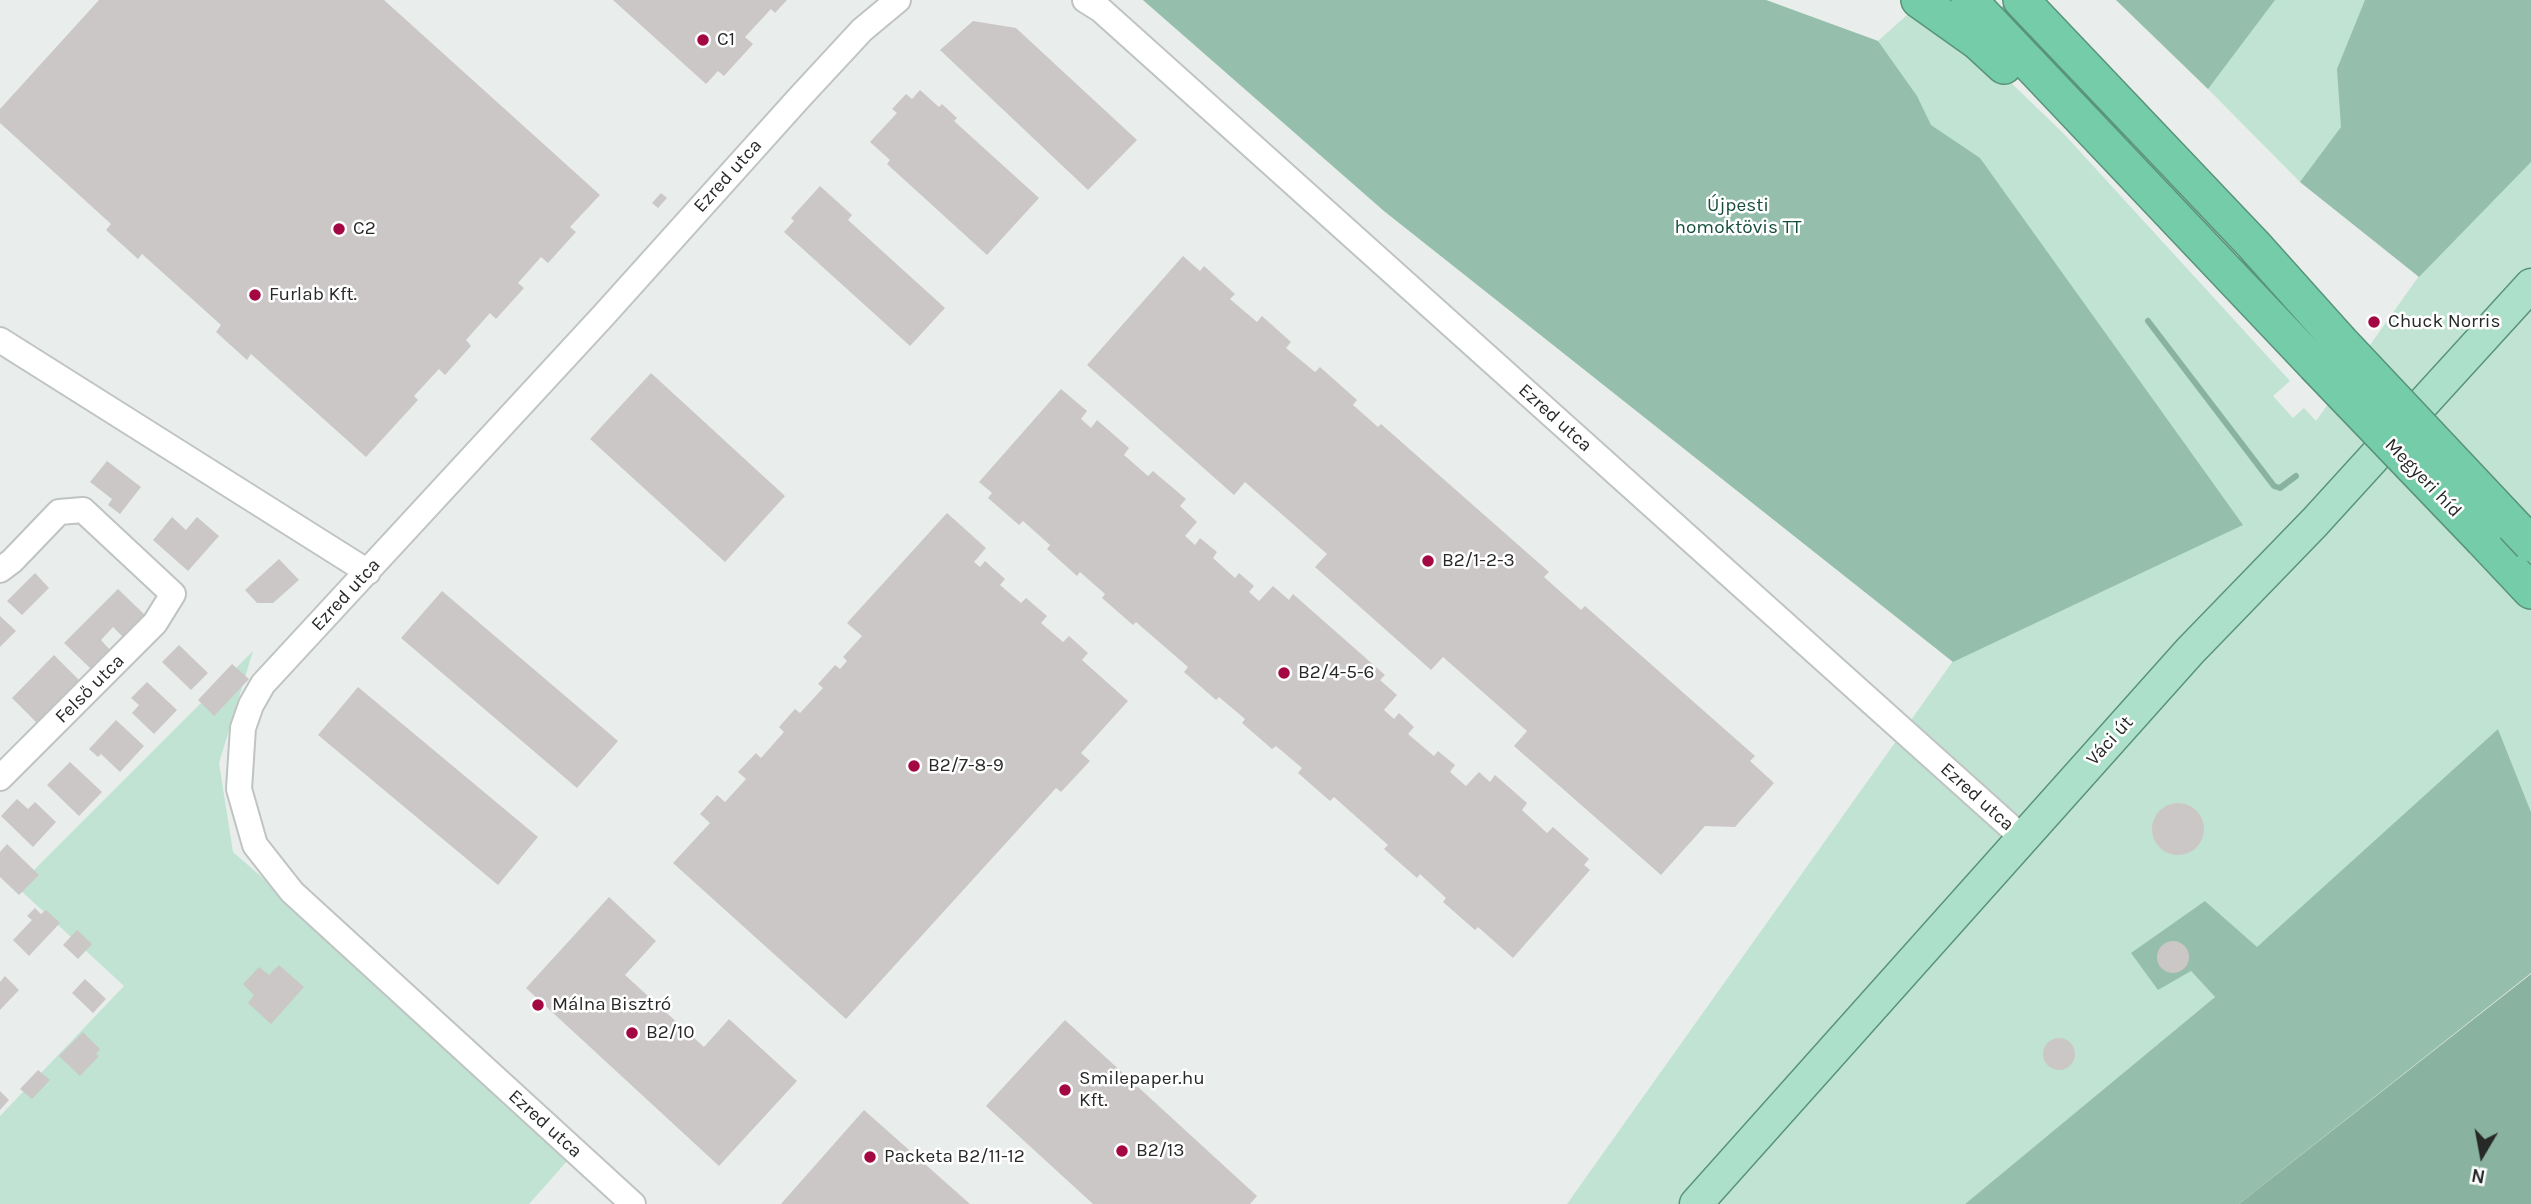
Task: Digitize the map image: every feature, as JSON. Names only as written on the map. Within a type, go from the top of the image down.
[{"type":"highway","points":[[1919,0],[1978,42],[2049,106],[2091,129]]},
{"type":"highway","points":[[1969,0],[2091,129],[2327,353]]},
{"type":"highway","points":[[2021,0],[2253,244],[2327,353]]},
{"type":"highway","name":"Megyeri híd","points":[[2327,353],[2531,544]]},
{"type":"highway","name":"Megyeri híd","points":[[2327,353],[2531,591]]},
{"type":"main road","name":"Váci út","points":[[1696,1204],[2190,651],[2315,522],[2531,285]]},
{"type":"street","name":"Ezred utca","points":[[633,1204],[292,892],[255,845],[239,789],[243,728],[251,705],[263,684],[603,316],[862,30],[898,0]]},
{"type":"street","name":"Ezred utca","points":[[1084,0],[1101,10],[2024,839]]},
{"type":"street","points":[[0,340],[368,572]]},
{"type":"street","name":"Felső utca","points":[[0,778],[155,623],[173,594],[83,510],[59,512],[12,561],[1,567]]},
{"type":"green space","points":[[1143,0],[1766,0],[1878,41],[1917,6],[1974,47],[2063,133],[2290,381],[2273,396],[2293,418],[2304,408],[2316,421],[2419,276],[2300,182],[2116,0],[2531,0],[2531,812],[2498,729],[2257,948],[2205,901],[2191,971],[2215,997],[1965,1204],[1567,1204],[1953,661],[1384,211]]},
{"type":"green space","name":"Újpesti homoktövis TT","points":[[1143,0],[1766,0],[1878,41],[1917,96],[1931,125],[1980,158],[2243,525],[1953,662],[1384,211]]},
{"type":"green space","points":[[2116,0],[2275,0],[2208,89]]},
{"type":"green space","points":[[2365,0],[2531,0],[2531,162],[2419,277],[2300,182],[2341,127],[2337,69]]},
{"type":"green space","points":[[253,651],[219,763],[233,852],[576,1151],[529,1204],[0,1204],[0,1116],[124,986],[17,887]]},
{"type":"green space","points":[[2498,729],[2531,812],[2531,973],[2239,1204],[1965,1204],[2215,997],[2191,971],[2158,990],[2131,953],[2205,901],[2257,947]]},
{"type":"shaded area","points":[[2531,974],[2531,1204],[2239,1204]]},
{"type":"building","name":"C2","points":[[99,0],[384,0],[600,195],[570,227],[576,232],[548,263],[541,257],[518,283],[524,288],[496,319],[490,313],[466,340],[471,346],[445,375],[439,369],[414,396],[418,400],[366,457],[251,354],[247,360],[216,332],[221,325],[142,254],[138,259],[106,230],[111,224],[0,123],[0,109]]},
{"type":"building","name":"C1","points":[[613,0],[787,0],[775,13],[771,9],[745,37],[753,44],[724,76],[718,71],[706,84]]},
{"type":"building","points":[[973,21],[1016,28],[1137,140],[1088,190],[940,50]]},
{"type":"building","points":[[920,90],[939,107],[942,104],[957,118],[954,121],[1039,198],[987,255],[887,164],[890,160],[870,142],[897,113],[892,109],[906,94],[912,99]]},
{"type":"building","points":[[820,186],[852,215],[848,220],[945,308],[910,346],[784,232],[794,221],[791,218]]},
{"type":"building","points":[[661,193],[667,198],[658,208],[652,203]]},
{"type":"building","name":"B2/1-2-3","points":[[1183,256],[1200,271],[1204,266],[1235,294],[1230,299],[1257,322],[1262,316],[1291,342],[1286,348],[1315,372],[1320,367],[1357,400],[1353,405],[1378,427],[1381,424],[1549,572],[1544,577],[1581,610],[1585,606],[1755,756],[1750,761],[1774,783],[1735,827],[1705,826],[1661,875],[1514,746],[1527,731],[1443,657],[1431,670],[1315,567],[1327,554],[1245,482],[1234,495],[1087,365]]},
{"type":"building","points":[[651,373],[785,496],[725,562],[590,439]]},
{"type":"building","name":"B2/4-5-6","points":[[1061,389],[1087,411],[1081,419],[1091,428],[1097,420],[1129,448],[1124,455],[1148,476],[1153,471],[1186,499],[1180,506],[1197,522],[1185,536],[1195,545],[1200,538],[1217,552],[1213,558],[1235,578],[1239,573],[1254,586],[1249,592],[1259,601],[1273,586],[1289,600],[1293,594],[1385,675],[1380,680],[1397,695],[1384,710],[1394,719],[1399,713],[1414,727],[1408,734],[1434,756],[1438,751],[1455,765],[1450,772],[1466,786],[1479,772],[1490,782],[1495,775],[1527,803],[1522,810],[1547,833],[1553,827],[1589,859],[1584,865],[1590,870],[1513,958],[1478,927],[1475,930],[1443,902],[1446,898],[1420,874],[1417,878],[1384,849],[1388,845],[1334,797],[1330,801],[1298,773],[1302,768],[1276,746],[1272,749],[1242,723],[1245,719],[1219,697],[1216,700],[1184,672],[1188,667],[1136,622],[1133,625],[1102,598],[1105,594],[1080,572],[1077,576],[1047,549],[1050,545],[1023,521],[1019,525],[988,498],[992,493],[979,482]]},
{"type":"building","points":[[107,461],[141,487],[120,514],[108,505],[112,499],[90,482]]},
{"type":"building","name":"B2/7-8-9","points":[[947,513],[986,548],[974,562],[980,567],[985,561],[1005,579],[1000,585],[1021,603],[1026,598],[1047,616],[1041,623],[1063,642],[1069,636],[1088,653],[1082,660],[1128,701],[1081,753],[1090,761],[1061,792],[1056,788],[846,1019],[673,863],[710,823],[700,814],[717,795],[725,802],[746,779],[738,772],[756,753],[761,758],[784,732],[779,727],[795,709],[800,713],[823,688],[818,684],[835,665],[840,669],[847,661],[843,657],[862,636],[847,623]]},
{"type":"building","points":[[172,517],[186,530],[197,517],[219,536],[188,571],[153,540]]},
{"type":"building","points":[[279,559],[299,580],[273,603],[257,603],[245,590]]},
{"type":"building","points":[[35,573],[49,588],[22,615],[7,601]]},
{"type":"building","points":[[118,589],[145,615],[123,637],[113,627],[101,640],[110,650],[91,669],[64,643]]},
{"type":"building","points":[[442,591],[618,741],[577,788],[401,638]]},
{"type":"building","points":[[0,616],[16,631],[0,647]]},
{"type":"building","points":[[179,645],[208,673],[191,690],[162,662]]},
{"type":"building","points":[[54,655],[80,681],[38,724],[12,698]]},
{"type":"building","points":[[232,664],[249,679],[214,716],[198,700]]},
{"type":"building","points":[[147,682],[177,710],[154,734],[132,713],[139,705],[131,698]]},
{"type":"building","points":[[358,687],[538,837],[498,885],[318,735]]},
{"type":"building","points":[[116,720],[144,746],[120,772],[101,754],[98,757],[89,749]]},
{"type":"building","points":[[70,762],[102,792],[79,816],[47,785]]},
{"type":"building","points":[[17,799],[28,809],[35,802],[56,822],[33,847],[1,816]]},
{"type":"building","points":[[2178,803],[2188,805],[2196,811],[2202,819],[2202,839],[2196,847],[2188,853],[2178,855],[2168,853],[2160,847],[2154,839],[2152,829],[2154,819],[2160,811],[2168,805]]},
{"type":"building","points":[[7,844],[39,875],[19,895],[0,877],[0,852]]},
{"type":"building","name":"B2/10","points":[[609,897],[656,941],[625,975],[704,1047],[729,1019],[797,1081],[719,1166],[526,988]]},
{"type":"building","points":[[35,908],[41,914],[46,910],[60,923],[29,956],[13,940],[32,920],[27,916]]},
{"type":"building","points":[[77,930],[92,944],[78,959],[63,945]]},
{"type":"building","points":[[2173,941],[2184,946],[2189,957],[2184,968],[2173,973],[2162,968],[2157,957],[2162,946]]},
{"type":"building","points":[[279,965],[304,987],[271,1024],[248,1003],[254,995],[243,984],[259,967],[269,975]]},
{"type":"building","points":[[5,976],[19,990],[0,1010],[0,982]]},
{"type":"building","points":[[85,979],[106,999],[93,1013],[72,993]]},
{"type":"building","name":"B2/13","points":[[1065,1020],[1257,1196],[1250,1204],[1093,1204],[986,1106]]},
{"type":"building","points":[[83,1032],[100,1049],[96,1054],[99,1056],[80,1076],[59,1056]]},
{"type":"building","points":[[2059,1038],[2070,1043],[2075,1054],[2070,1065],[2059,1070],[2048,1065],[2043,1054],[2048,1043]]},
{"type":"building","points":[[38,1070],[50,1080],[32,1099],[20,1089]]},
{"type":"building","points":[[0,1091],[9,1100],[0,1110]]},
{"type":"building","name":"Packeta B2/11-12","points":[[864,1110],[970,1204],[781,1204]]},
{"type":"waterway","points":[[2148,321],[2274,486],[2280,488],[2296,476]]},
{"type":"place","name":"C1","points":[[703,40]]},
{"type":"place","name":"C2","points":[[339,229]]},
{"type":"place","name":"Furlab Kft.","points":[[255,295]]},
{"type":"place","name":"Chuck Norris","points":[[2374,322]]},
{"type":"place","name":"B2/1-2-3","points":[[1428,561]]},
{"type":"place","name":"B2/4-5-6","points":[[1284,673]]},
{"type":"place","name":"B2/7-8-9","points":[[914,766]]},
{"type":"place","name":"Málna Bisztró","points":[[538,1005]]},
{"type":"place","name":"B2/10","points":[[632,1033]]},
{"type":"place","name":"Smilepaper.hu Kft.","points":[[1065,1090]]},
{"type":"place","name":"B2/13","points":[[1122,1151]]},
{"type":"place","name":"Packeta B2/11-12","points":[[870,1157]]}]
